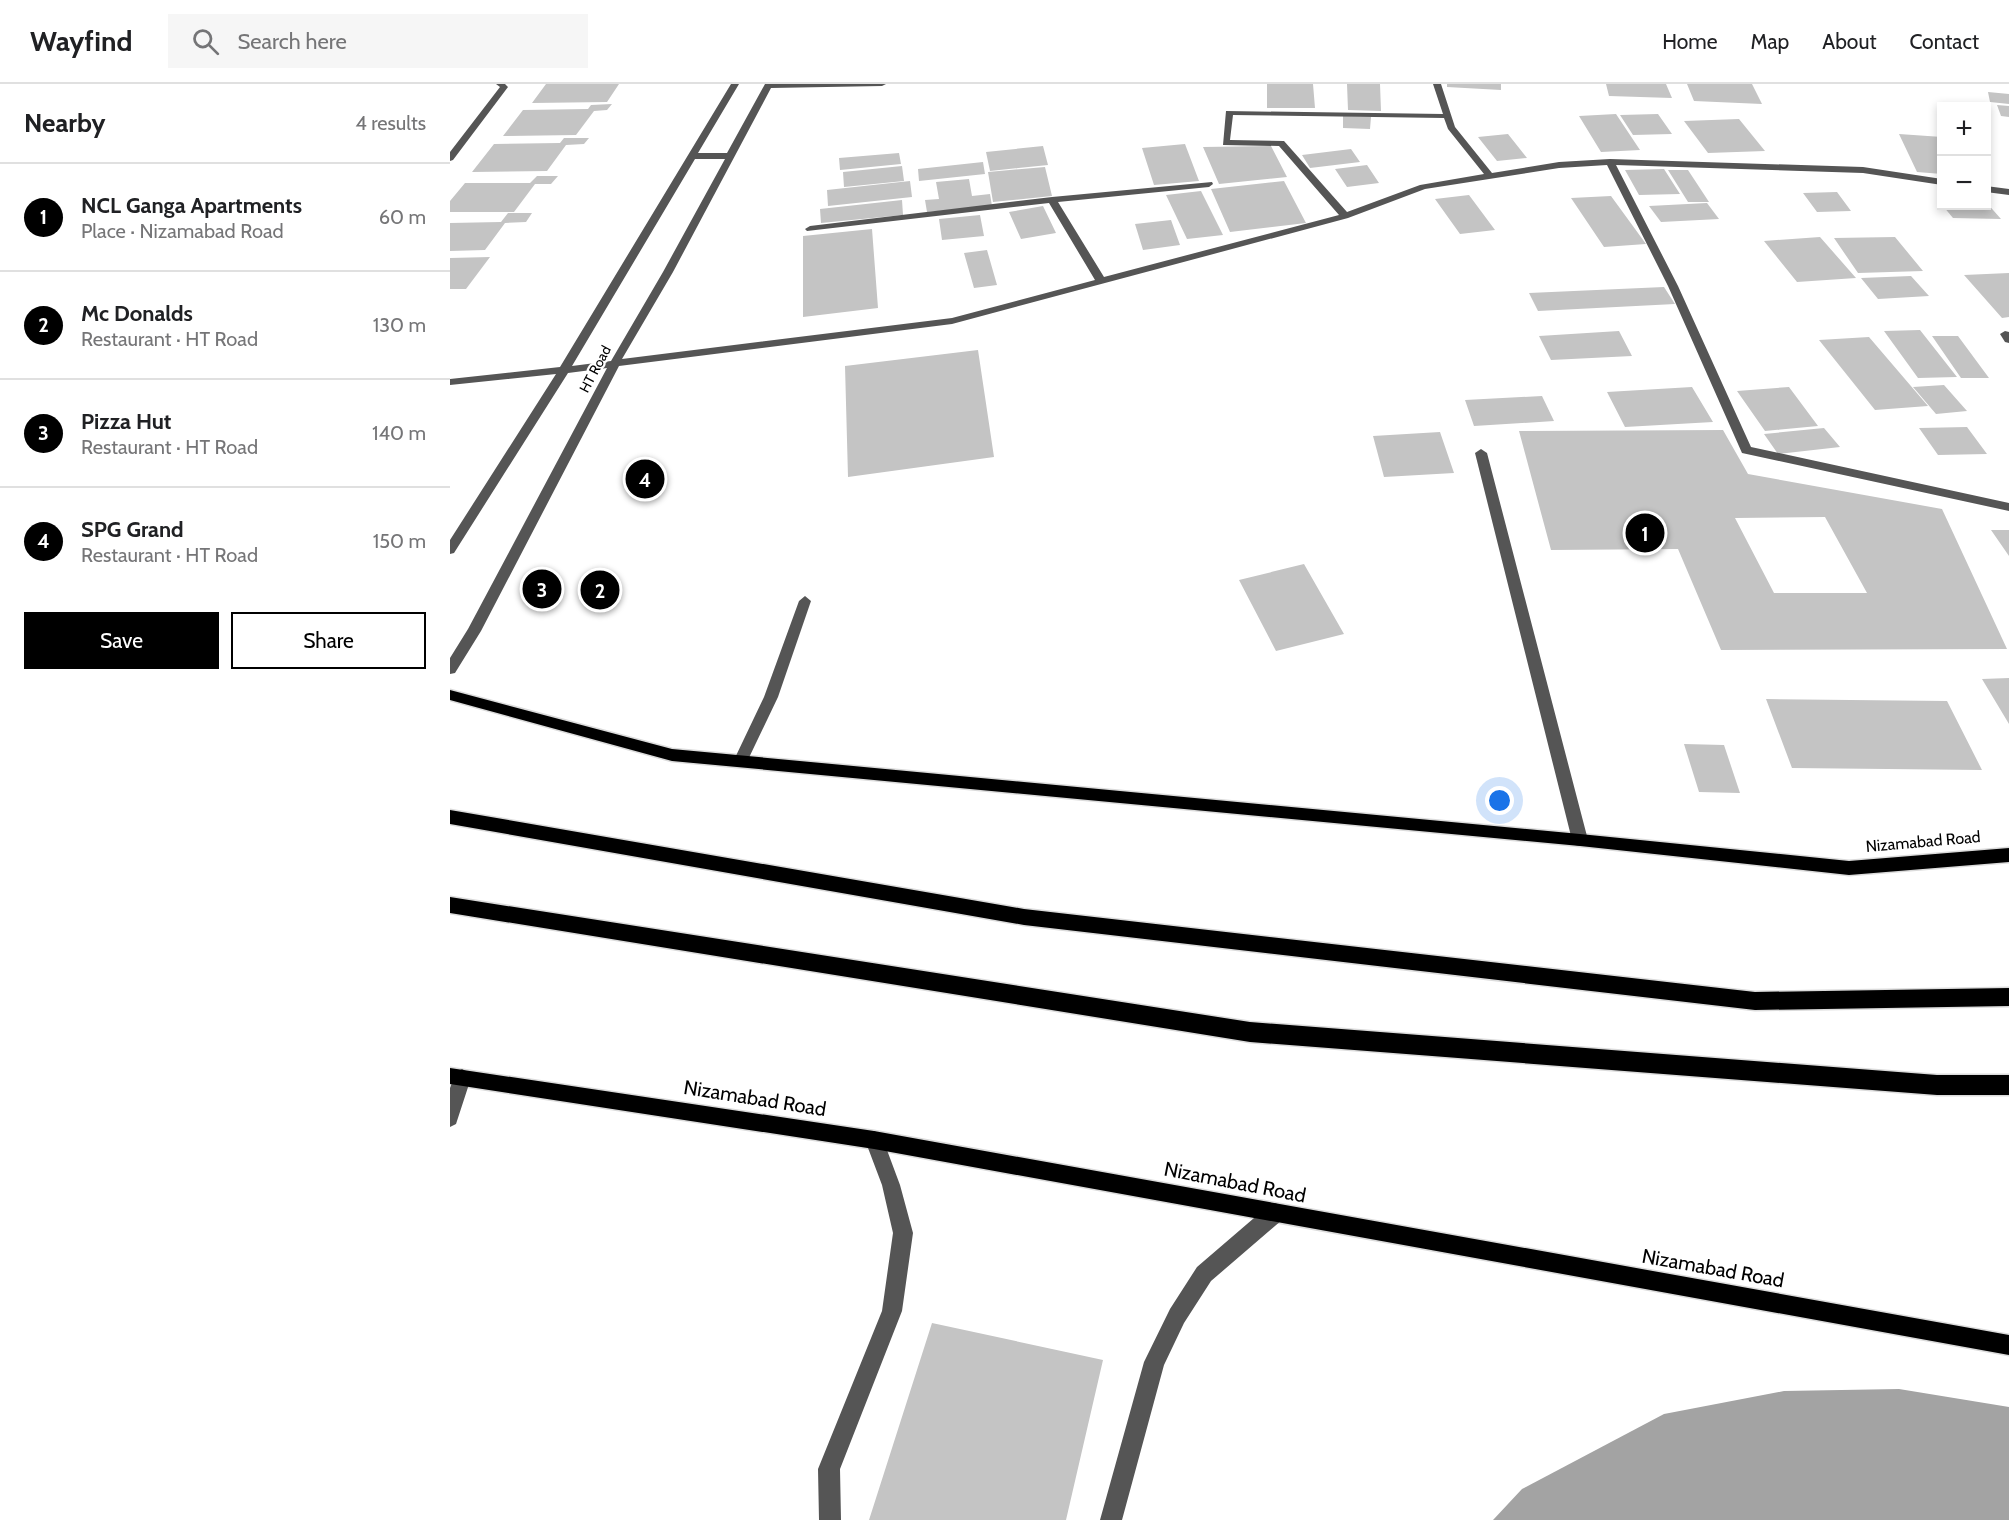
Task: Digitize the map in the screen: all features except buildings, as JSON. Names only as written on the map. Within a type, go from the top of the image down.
[{"type":"highway","points":[[450,818],[1024,917],[1755,1001],[2009,997]]},
{"type":"highway","points":[[450,905],[1250,1032],[1937,1085],[2009,1085]]},
{"type":"main road","name":"Nizamabad Road","points":[[450,694],[672,755],[1580,840],[1849,868],[2009,855]]},
{"type":"main road","name":"Nizamabad Road","points":[[456,1077],[874,1140],[2009,1345]]},
{"type":"street","points":[[450,158],[504,87],[500,84]]},
{"type":"street","name":"HT Road","points":[[450,550],[564,370],[735,84]]},
{"type":"street","points":[[768,85],[882,84]]},
{"type":"street","points":[[1437,84],[1451,127],[1490,176]]},
{"type":"street","name":"HT Road","points":[[450,669],[474,631],[615,363],[668,272],[768,85]]},
{"type":"street","points":[[1345,216],[1281,143],[1226,143],[1229,113],[1446,116]]},
{"type":"street","points":[[693,156],[730,156]]},
{"type":"street","points":[[1610,162],[1673,286],[1746,450],[2009,507]]},
{"type":"street","points":[[450,382],[564,370],[952,321],[1345,216],[1423,186],[1559,165],[1610,162],[1863,170],[1937,181]]},
{"type":"street","points":[[810,229],[1209,184]]},
{"type":"street","points":[[1991,190],[2009,192]]},
{"type":"street","points":[[1052,200],[1101,281]]},
{"type":"street","points":[[2009,334],[2005,334],[2009,340]]},
{"type":"street","points":[[1481,453],[1580,840]]},
{"type":"street","points":[[740,762],[771,697],[805,601]]},
{"type":"street","points":[[450,1118],[456,1077]]},
{"type":"street","points":[[830,1520],[830,1469],[892,1311],[903,1233],[891,1185],[874,1140]]},
{"type":"street","points":[[1111,1520],[1154,1362],[1177,1316],[1204,1274],[1275,1213]]},
{"type":"shaded area","points":[[1899,1389],[2009,1407],[2009,1520],[1493,1520],[1522,1489],[1664,1414],[1784,1391]]},
{"type":"place","name":"SPG Grand","points":[[645,479]]},
{"type":"place","name":"NCL Ganga Apartments","points":[[1645,533]]},
{"type":"place","name":"Pizza Hut","points":[[542,589]]},
{"type":"place","name":"Mc Donalds","points":[[600,590]]}]
